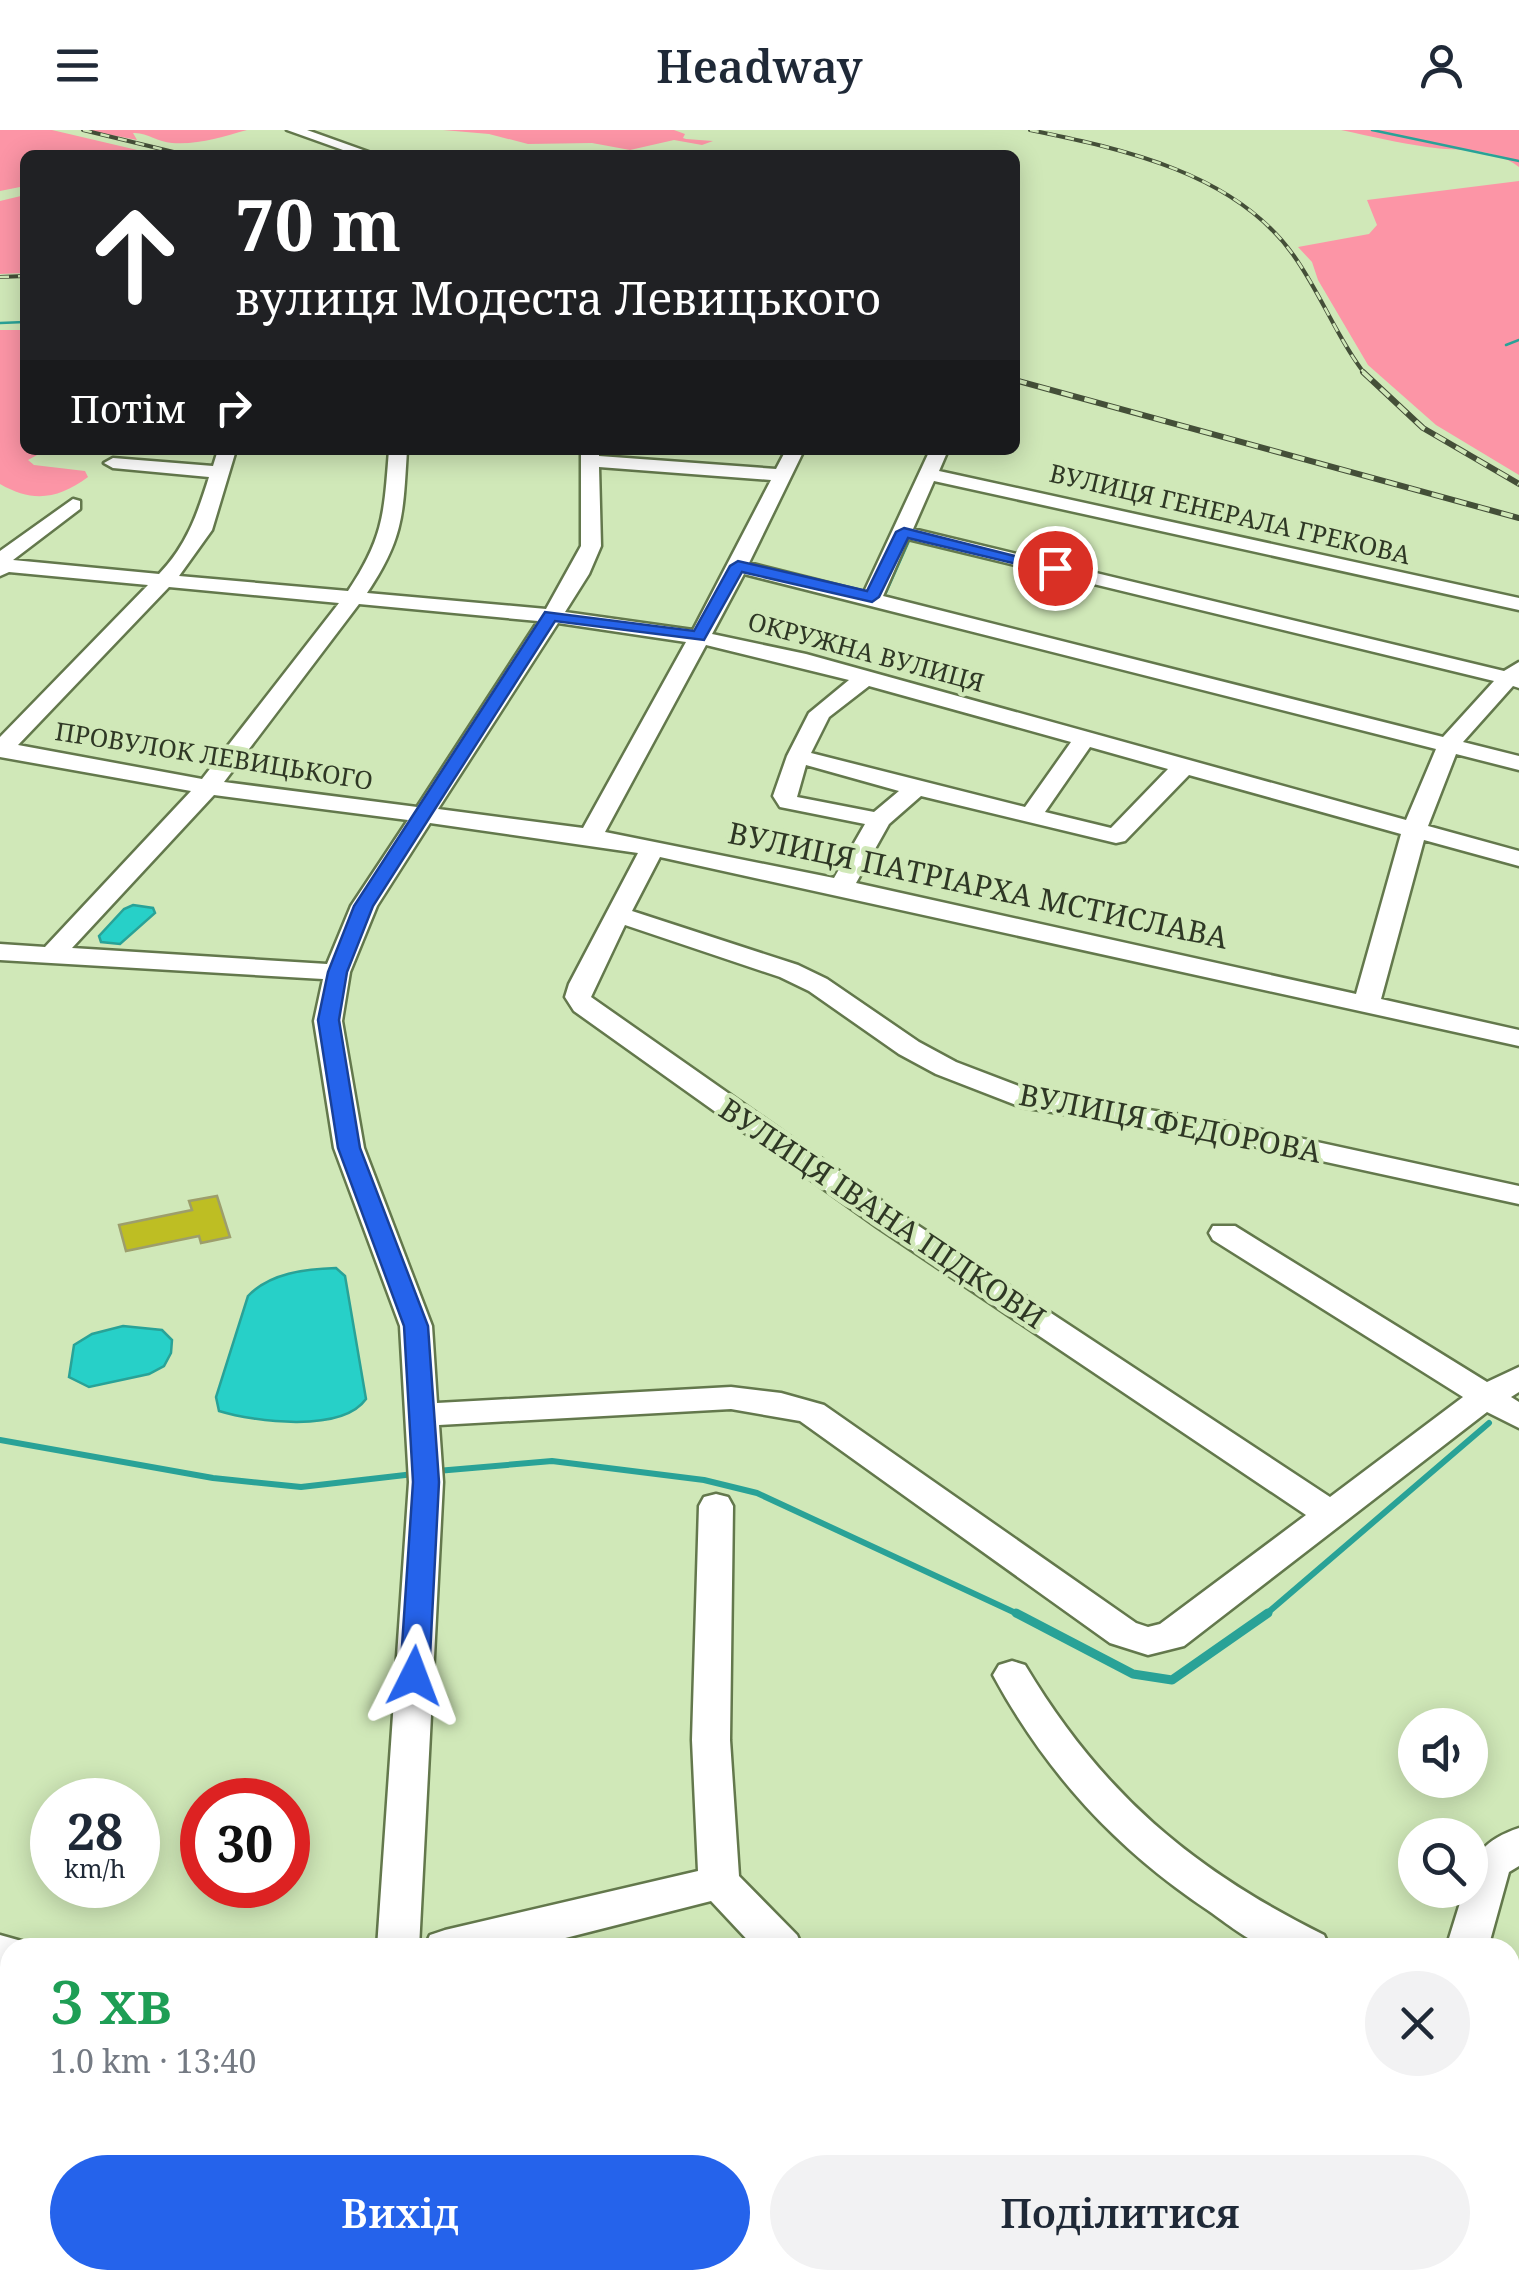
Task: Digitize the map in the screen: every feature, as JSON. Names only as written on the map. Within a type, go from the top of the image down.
[{"type":"street","points":[[294,130],[355,150]]},
{"type":"street","points":[[1,748],[185,558],[202,530],[225,455]]},
{"type":"street","points":[[51,956],[208,786],[353,598],[378,561],[393,526],[398,455]]},
{"type":"street","points":[[399,1938],[426,1469],[424,1415],[416,1326],[349,1148],[336,1087],[328,1020],[338,972],[364,906],[579,574],[592,546],[590,455],[782,475]]},
{"type":"street","points":[[590,836],[738,566],[792,455]]},
{"type":"street","points":[[872,597],[936,455]]},
{"type":"street","points":[[113,464],[218,472]]},
{"type":"street","name":"ВУЛИЦЯ ГЕНЕРАЛА ГРЕКОВА","points":[[929,474],[1519,604]]},
{"type":"street","points":[[1,567],[13,550],[73,506]]},
{"type":"street","points":[[904,532],[1516,676]]},
{"type":"street","points":[[738,566],[1519,763]]},
{"type":"street","name":"ОКРУЖНА ВУЛИЦЯ","points":[[1,567],[550,616],[699,637],[864,678],[1519,858]]},
{"type":"street","points":[[1366,1004],[1414,831],[1449,744],[1516,676]]},
{"type":"street","points":[[864,678],[820,713],[798,756],[785,796],[788,802],[879,820]]},
{"type":"street","points":[[1031,815],[1084,740]]},
{"type":"street","name":"ПРОВУЛОК ЛЕВИЦЬКОГО","points":[[1,748],[208,786],[420,817]]},
{"type":"street","points":[[798,756],[1116,836],[1184,766]]},
{"type":"street","points":[[841,886],[879,820],[916,788]]},
{"type":"street","name":"ВУЛИЦЯ ПАТРІАРХА МСТИСЛАВА","points":[[420,817],[590,836],[841,886],[1519,1038]]},
{"type":"street","name":"ВУЛИЦЯ ІВАНА ПІДКОВИ","points":[[652,848],[582,984],[578,996],[583,1005],[888,1220],[1331,1515]]},
{"type":"street","name":"ВУЛИЦЯ ФЕДОРОВА","points":[[619,915],[789,971],[818,985],[934,1061],[1031,1101],[1220,1130],[1519,1195]]},
{"type":"street","points":[[0,952],[338,972]]},
{"type":"street","points":[[1224,1233],[1519,1416]]},
{"type":"street","points":[[424,1415],[731,1398],[781,1404],[812,1413],[1123,1632],[1148,1640],[1171,1636],[1485,1397],[1519,1378]]},
{"type":"street","points":[[716,1506],[711,1740],[719,1882],[772,1938]]},
{"type":"street","points":[[1012,1675],[1054,1743],[1102,1800],[1198,1881],[1288,1938]]},
{"type":"street","points":[[1471,1938],[1492,1863],[1519,1844]]},
{"type":"street","points":[[490,1938],[719,1882]]},
{"type":"shaded area","points":[[0,130],[52,130],[137,150],[20,150],[20,187],[0,191]]},
{"type":"shaded area","points":[[86,130],[247,130],[182,143],[138,133],[133,133],[137,140]]},
{"type":"shaded area","points":[[443,130],[674,130],[685,134],[686,139],[713,141],[702,145],[674,140],[630,150],[592,143],[528,144],[489,134]]},
{"type":"shaded area","points":[[1341,130],[1519,130],[1519,167],[1486,153],[1416,145]]},
{"type":"shaded area","points":[[1519,181],[1519,475],[1436,425],[1368,365],[1318,280],[1312,262],[1298,247],[1369,234],[1377,225],[1367,200]]},
{"type":"shaded area","points":[[20,196],[20,273],[0,274],[0,201]]},
{"type":"shaded area","points":[[0,330],[20,330],[20,455],[37,455],[28,460],[34,465],[85,471],[88,477],[45,496],[23,494],[0,484]]},
{"type":"water","points":[[133,905],[153,908],[155,913],[120,944],[101,942],[99,936],[124,909]]},
{"type":"water","points":[[336,1268],[345,1276],[366,1399],[354,1410],[318,1421],[254,1419],[219,1411],[216,1397],[248,1296],[277,1277]]},
{"type":"water","points":[[123,1326],[162,1330],[172,1340],[164,1366],[149,1374],[89,1387],[69,1377],[74,1345],[92,1334]]},
{"type":"building","points":[[217,1196],[230,1237],[201,1243],[199,1236],[126,1251],[119,1225],[192,1210],[189,1201]]},
{"type":"waterway","points":[[1372,130],[1519,161]]},
{"type":"waterway","points":[[0,323],[20,322]]},
{"type":"waterway","points":[[1506,345],[1519,340]]},
{"type":"waterway","points":[[885,593],[909,539]]},
{"type":"waterway","points":[[1265,1615],[1489,1423]]},
{"type":"waterway","points":[[0,1440],[213,1478],[301,1487],[414,1474]]},
{"type":"waterway","points":[[437,1471],[552,1461],[704,1480],[757,1493],[1019,1614]]},
{"type":"waterway","points":[[1019,1614],[1133,1674],[1172,1680],[1268,1613]]},
{"type":"railway","points":[[83,130],[165,150]]},
{"type":"railway","points":[[1030,130],[1139,156],[1210,185],[1241,204],[1270,228],[1294,256],[1365,374]]},
{"type":"railway","points":[[0,277],[20,276]]},
{"type":"railway","points":[[1365,374],[1423,428],[1519,484]]},
{"type":"railway","points":[[1020,381],[1519,518]]},
{"type":"route","points":[[414,1676],[426,1482],[416,1326],[349,1148],[328,1020],[338,972],[364,906],[550,616],[699,637],[738,566],[872,597],[904,532],[1055,568]]}]
